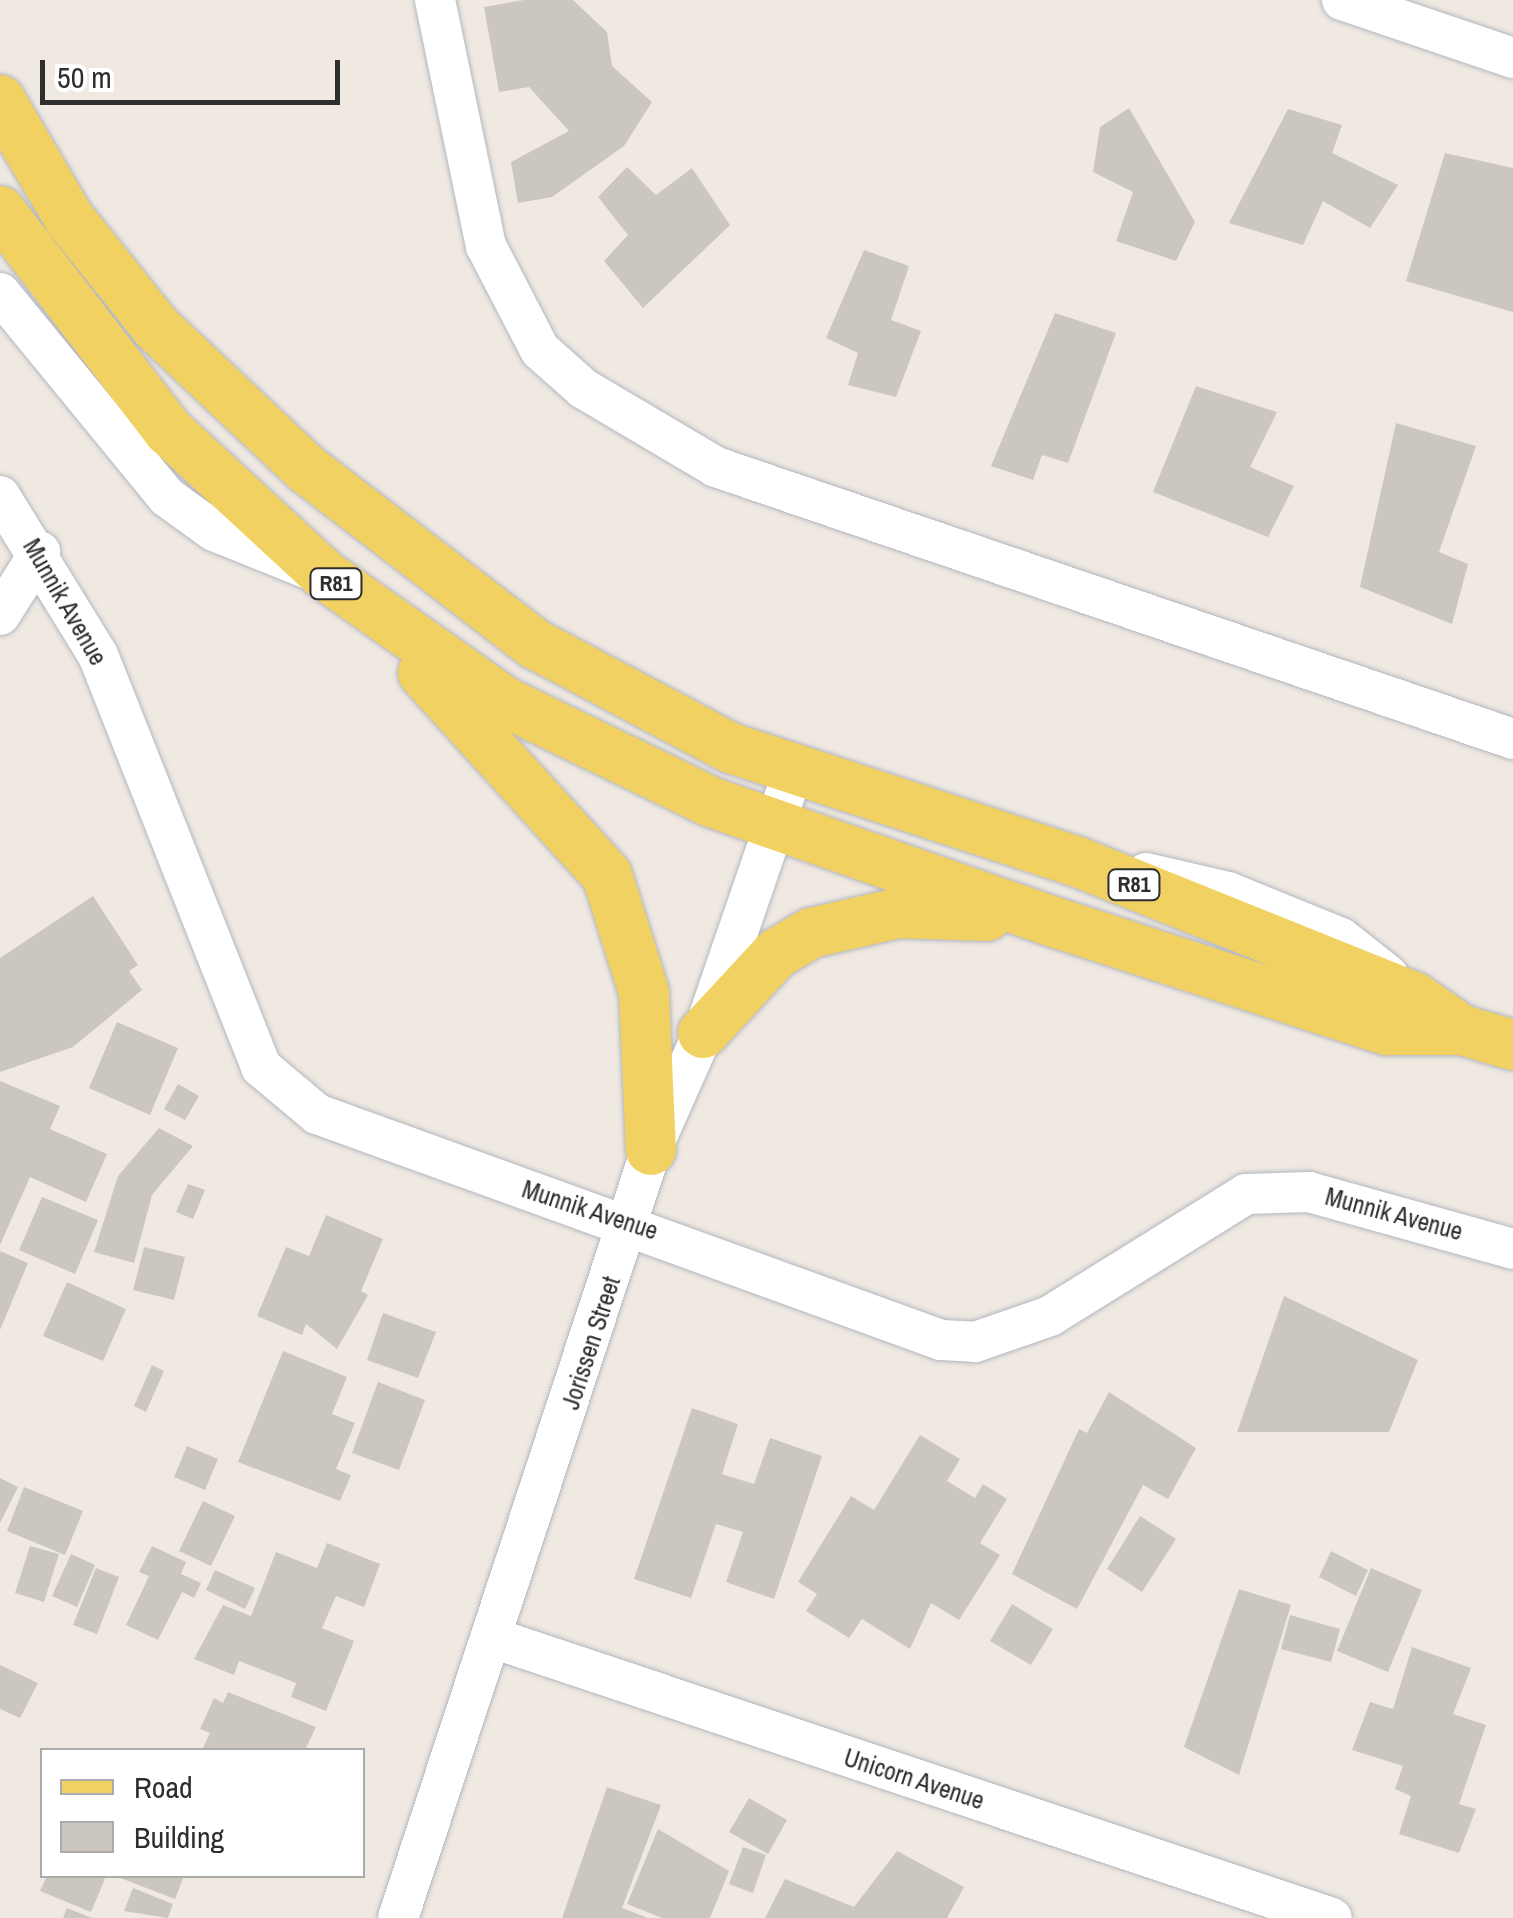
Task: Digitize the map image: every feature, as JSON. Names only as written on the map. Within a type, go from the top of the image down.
[{"type":"main road","name":"R81","points":[[0,100],[68,218],[156,327],[308,470],[535,644],[645,708],[794,771],[1078,862],[1414,997],[1462,1030]]},
{"type":"main road","name":"R81","points":[[0,211],[169,431],[337,584],[505,702],[774,826],[1056,923],[1387,1030],[1462,1030],[1513,1045]]},
{"type":"main road","points":[[337,584],[607,875],[644,992],[651,1150]]},
{"type":"main road","points":[[703,1033],[776,954],[845,920],[947,912],[1056,923]]},
{"type":"street","points":[[435,0],[486,246],[540,350],[584,390],[716,467],[1513,738]]},
{"type":"street","points":[[1342,0],[1513,58]]},
{"type":"street","points":[[0,293],[167,498],[266,557],[337,584]]},
{"type":"street","name":"Munnik Avenue","points":[[0,496],[40,552],[98,654],[222,987],[269,1076],[297,1102],[364,1135],[630,1220],[941,1340],[975,1342],[1050,1316],[1246,1194],[1309,1192],[1513,1248]]},
{"type":"street","points":[[0,615],[40,552]]},
{"type":"street","name":"Jorissen Street","points":[[398,1918],[496,1639],[651,1150],[703,1033],[794,771]]},
{"type":"street","name":"Unicorn Avenue","points":[[496,1639],[1332,1918]]},
{"type":"building","points":[[524,0],[573,0],[607,32],[612,66],[652,102],[624,146],[552,197],[518,203],[511,162],[569,131],[529,87],[499,92],[484,7]]},
{"type":"building","points":[[1129,108],[1195,222],[1176,261],[1116,241],[1133,192],[1093,172],[1100,127]]},
{"type":"building","points":[[1288,109],[1342,125],[1332,153],[1398,185],[1370,228],[1323,201],[1303,245],[1229,223]]},
{"type":"building","points":[[1445,153],[1513,168],[1513,312],[1406,281]]},
{"type":"building","points":[[627,167],[656,195],[692,168],[730,225],[643,308],[604,261],[628,235],[598,197]]},
{"type":"building","points":[[864,250],[909,266],[891,320],[921,331],[896,397],[848,385],[858,353],[826,338]]},
{"type":"building","points":[[1055,313],[1116,333],[1068,463],[1042,455],[1033,480],[991,466]]},
{"type":"building","points":[[1196,386],[1277,412],[1250,467],[1294,486],[1268,537],[1153,492]]},
{"type":"building","points":[[1396,423],[1476,446],[1439,552],[1468,564],[1452,624],[1360,587]]},
{"type":"building","points":[[93,896],[138,965],[129,971],[142,990],[73,1047],[0,1072],[0,958]]},
{"type":"building","points":[[117,1022],[178,1048],[150,1115],[89,1088]]},
{"type":"building","points":[[0,1081],[60,1106],[50,1129],[107,1154],[86,1202],[30,1177],[0,1245]]},
{"type":"building","points":[[178,1084],[199,1096],[185,1120],[164,1109]]},
{"type":"building","points":[[159,1128],[193,1146],[152,1195],[134,1263],[94,1252],[118,1176]]},
{"type":"building","points":[[188,1184],[205,1190],[193,1219],[176,1212]]},
{"type":"building","points":[[42,1197],[98,1220],[75,1274],[19,1250]]},
{"type":"building","points":[[326,1215],[383,1239],[361,1291],[368,1295],[337,1349],[306,1324],[302,1335],[257,1316],[286,1247],[309,1256]]},
{"type":"building","points":[[144,1247],[185,1257],[174,1300],[133,1290]]},
{"type":"building","points":[[0,1251],[28,1263],[0,1330]]},
{"type":"building","points":[[67,1282],[126,1309],[103,1361],[43,1336]]},
{"type":"building","points":[[1284,1296],[1418,1360],[1389,1432],[1237,1432]]},
{"type":"building","points":[[383,1313],[436,1332],[418,1378],[367,1360]]},
{"type":"building","points":[[283,1351],[347,1377],[332,1414],[355,1423],[336,1469],[351,1475],[340,1501],[238,1462]]},
{"type":"building","points":[[152,1365],[164,1371],[146,1412],[134,1406]]},
{"type":"building","points":[[378,1382],[425,1400],[399,1470],[352,1453]]},
{"type":"building","points":[[1109,1392],[1196,1448],[1168,1499],[1143,1485],[1077,1609],[1012,1574],[1079,1429],[1087,1433]]},
{"type":"building","points":[[692,1408],[738,1424],[722,1474],[754,1484],[770,1438],[822,1456],[774,1599],[726,1582],[743,1532],[716,1524],[691,1598],[634,1579]]},
{"type":"building","points":[[920,1435],[960,1459],[947,1481],[975,1498],[983,1484],[1007,1499],[980,1543],[1000,1555],[959,1620],[931,1603],[910,1649],[862,1619],[849,1638],[806,1611],[817,1594],[798,1582],[851,1496],[874,1510]]},
{"type":"building","points":[[187,1446],[218,1459],[205,1490],[174,1477]]},
{"type":"building","points":[[0,1478],[18,1487],[0,1523]]},
{"type":"building","points":[[24,1487],[83,1511],[65,1555],[7,1531]]},
{"type":"building","points":[[203,1501],[235,1516],[211,1566],[179,1551]]},
{"type":"building","points":[[1140,1516],[1176,1539],[1142,1592],[1107,1569]]},
{"type":"building","points":[[327,1543],[380,1564],[364,1607],[336,1596],[322,1628],[354,1641],[326,1711],[291,1697],[296,1683],[239,1661],[234,1675],[194,1659],[223,1605],[251,1616],[276,1552],[317,1568]]},
{"type":"building","points":[[30,1546],[59,1554],[44,1602],[15,1593]]},
{"type":"building","points":[[152,1546],[186,1562],[181,1574],[201,1583],[194,1598],[182,1592],[158,1640],[126,1625],[149,1576],[139,1572]]},
{"type":"building","points":[[1331,1551],[1368,1570],[1356,1596],[1319,1577]]},
{"type":"building","points":[[71,1554],[95,1565],[77,1607],[52,1596]]},
{"type":"building","points":[[96,1568],[119,1577],[97,1634],[73,1625]]},
{"type":"building","points":[[1371,1568],[1422,1590],[1388,1672],[1337,1651]]},
{"type":"building","points":[[215,1570],[255,1588],[245,1609],[206,1590]]},
{"type":"building","points":[[1239,1589],[1291,1605],[1239,1775],[1184,1747]]},
{"type":"building","points":[[1012,1604],[1053,1629],[1031,1665],[990,1641]]},
{"type":"building","points":[[1290,1615],[1340,1629],[1331,1662],[1281,1649]]},
{"type":"building","points":[[1412,1647],[1471,1668],[1453,1714],[1486,1725],[1459,1804],[1476,1809],[1459,1853],[1399,1834],[1411,1796],[1395,1789],[1403,1766],[1352,1750],[1370,1702],[1393,1709]]},
{"type":"building","points":[[0,1665],[38,1683],[20,1718],[0,1709]]},
{"type":"building","points":[[228,1692],[316,1727],[306,1748],[203,1748],[210,1733],[200,1729],[214,1698],[223,1703]]},
{"type":"building","points":[[607,1787],[661,1805],[622,1908],[648,1918],[562,1918]]},
{"type":"building","points":[[749,1798],[787,1820],[768,1854],[729,1832]]},
{"type":"building","points":[[658,1829],[729,1871],[710,1918],[662,1918],[627,1904]]},
{"type":"building","points":[[743,1847],[766,1855],[753,1893],[729,1884]]},
{"type":"building","points":[[897,1851],[964,1887],[947,1918],[765,1918],[785,1879],[854,1907]]},
{"type":"building","points":[[46,1878],[105,1879],[91,1912],[40,1891]]},
{"type":"building","points":[[120,1878],[183,1878],[175,1899]]},
{"type":"building","points":[[133,1888],[173,1904],[168,1918],[124,1911]]},
{"type":"building","points":[[67,1908],[92,1918],[63,1918]]}]
